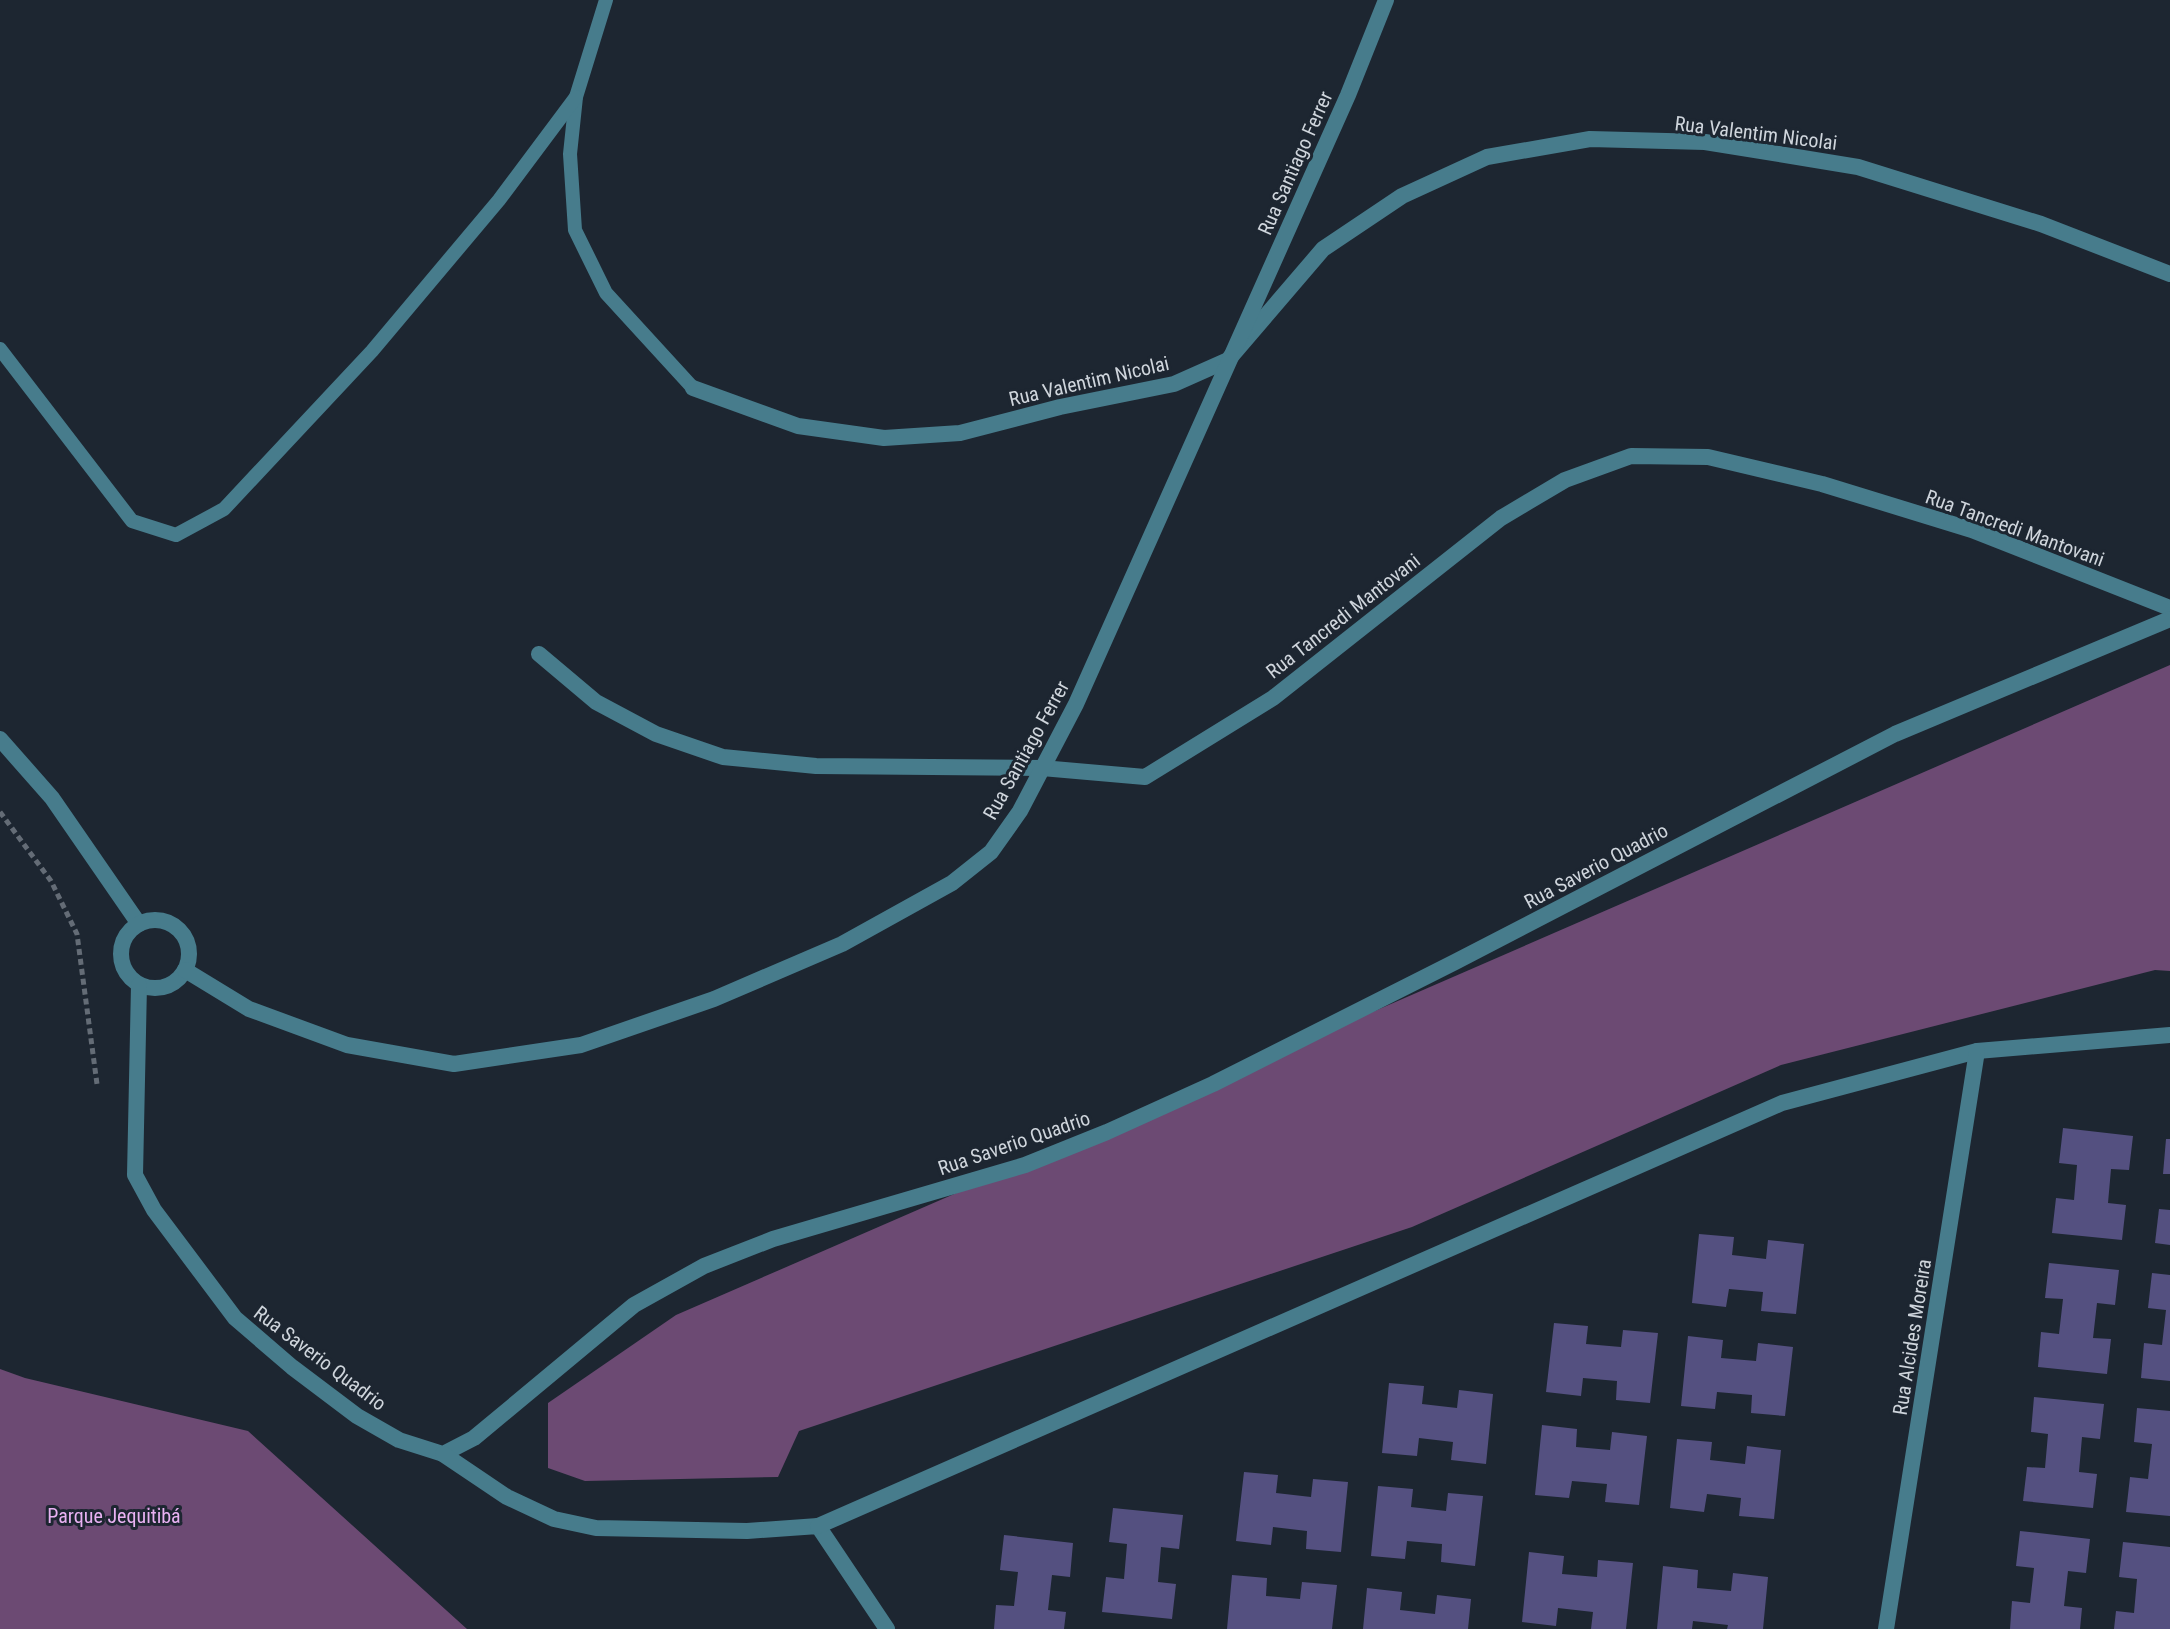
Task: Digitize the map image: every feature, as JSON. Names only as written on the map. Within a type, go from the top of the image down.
[{"type":"street","name":"Rua Santiago Ferrer","points":[[185,970],[249,1009],[347,1045],[454,1064],[581,1045],[714,999],[828,951],[952,883],[991,852],[1020,811],[1076,704],[1348,95],[1386,0]]},
{"type":"street","name":"Rua Valentim Nicolai","points":[[693,388],[798,426],[884,438],[960,433],[1060,407],[1174,384],[1228,360],[1323,249],[1402,196],[1487,157],[1590,139],[1705,142],[1858,167],[2041,224],[2170,274]]},
{"type":"street","name":"Rua Tancredi Mantovani","points":[[539,654],[596,702],[656,734],[723,757],[816,766],[1042,768],[1145,777],[1273,698],[1501,518],[1565,480],[1631,456],[1708,457],[1822,484],[1972,530],[2170,608]]},
{"type":"street","name":"Rua Saverio Quadrio","points":[[139,985],[135,1175],[154,1210],[235,1318],[292,1367],[357,1416],[399,1440],[443,1454],[474,1438],[634,1305],[704,1266],[773,1239],[1025,1165],[1107,1132],[1213,1084],[1455,962],[1895,734],[2170,619]]},
{"type":"street","points":[[0,739],[52,798],[139,924]]},
{"type":"street","points":[[154,920],[176,927],[188,947],[185,970],[168,986],[149,989],[139,985],[124,971],[120,948],[124,938],[139,924],[154,920]]},
{"type":"street","points":[[443,1454],[507,1497],[554,1519],[596,1528],[747,1531],[818,1526],[1782,1103],[1977,1051],[2170,1035]]},
{"type":"street","name":"Rua Alcides Moreira","points":[[1886,1629],[1977,1051]]},
{"type":"street","points":[[818,1526],[887,1629]]},
{"type":"lane","points":[[606,0],[576,97],[570,154],[575,230],[606,293],[693,388]]},
{"type":"lane","points":[[0,349],[132,521],[176,535],[224,509],[372,351],[499,200],[576,97]]},
{"type":"path","points":[[0,812],[51,881],[77,934],[97,1084]]},
{"type":"green space","points":[[2170,665],[2170,971],[2155,970],[1781,1065],[1412,1227],[799,1431],[778,1477],[585,1481],[548,1468],[548,1403],[676,1315]]},
{"type":"green space","name":"Parque Jequitibá","points":[[0,1369],[25,1378],[248,1431],[467,1629],[0,1629]]},
{"type":"building","points":[[2063,1128],[2133,1136],[2129,1170],[2111,1169],[2108,1203],[2126,1205],[2122,1240],[2052,1233],[2056,1198],[2074,1200],[2077,1165],[2059,1163]]},
{"type":"building","points":[[2166,1139],[2170,1139],[2170,1174],[2163,1174]]},
{"type":"building","points":[[2159,1209],[2170,1210],[2170,1245],[2155,1243]]},
{"type":"building","points":[[1699,1234],[1734,1237],[1732,1255],[1766,1259],[1768,1240],[1804,1244],[1796,1314],[1761,1311],[1763,1292],[1729,1289],[1726,1307],[1692,1303]]},
{"type":"building","points":[[2049,1263],[2119,1270],[2115,1305],[2097,1303],[2093,1338],[2111,1339],[2107,1374],[2038,1367],[2041,1332],[2059,1334],[2063,1299],[2045,1298]]},
{"type":"building","points":[[2152,1273],[2170,1275],[2170,1381],[2141,1378],[2144,1343],[2162,1345],[2166,1310],[2148,1308]]},
{"type":"building","points":[[1554,1323],[1588,1326],[1586,1344],[1621,1347],[1623,1330],[1658,1333],[1650,1403],[1616,1400],[1617,1381],[1583,1378],[1581,1396],[1546,1392]]},
{"type":"building","points":[[1688,1336],[1723,1340],[1721,1358],[1756,1361],[1758,1343],[1793,1347],[1785,1416],[1751,1413],[1752,1395],[1717,1392],[1715,1409],[1681,1406]]},
{"type":"building","points":[[1389,1383],[1424,1386],[1422,1404],[1457,1408],[1459,1390],[1493,1394],[1486,1464],[1451,1460],[1453,1442],[1419,1438],[1417,1456],[1382,1453]]},
{"type":"building","points":[[2034,1397],[2104,1404],[2100,1439],[2082,1437],[2079,1472],[2097,1474],[2093,1508],[2023,1501],[2027,1467],[2045,1468],[2048,1434],[2031,1432]]},
{"type":"building","points":[[2137,1408],[2170,1411],[2170,1516],[2126,1512],[2130,1477],[2148,1479],[2152,1444],[2134,1442]]},
{"type":"building","points":[[1542,1425],[1577,1429],[1576,1447],[1610,1450],[1612,1432],[1647,1436],[1639,1505],[1605,1502],[1607,1484],[1572,1481],[1569,1498],[1535,1495]]},
{"type":"building","points":[[1677,1439],[1712,1442],[1710,1460],[1745,1464],[1747,1446],[1781,1450],[1774,1519],[1739,1516],[1741,1498],[1707,1494],[1704,1512],[1670,1508]]},
{"type":"building","points":[[1244,1472],[1278,1475],[1276,1493],[1311,1497],[1313,1479],[1348,1482],[1341,1552],[1306,1549],[1307,1531],[1273,1527],[1271,1545],[1236,1541]]},
{"type":"building","points":[[1378,1486],[1413,1489],[1411,1507],[1446,1511],[1448,1493],[1483,1496],[1475,1566],[1441,1562],[1442,1544],[1407,1541],[1405,1559],[1371,1556]]},
{"type":"building","points":[[1113,1508],[1183,1515],[1179,1549],[1161,1547],[1158,1582],[1176,1584],[1172,1619],[1102,1612],[1106,1577],[1124,1579],[1127,1544],[1109,1542]]},
{"type":"building","points":[[2020,1531],[2090,1539],[2086,1573],[2068,1571],[2064,1606],[2082,1608],[2080,1629],[2010,1629],[2012,1601],[2030,1603],[2034,1568],[2016,1566]]},
{"type":"building","points":[[1004,1535],[1073,1543],[1070,1577],[1052,1575],[1048,1610],[1066,1612],[1064,1629],[994,1629],[996,1605],[1014,1606],[1018,1572],[1000,1570]]},
{"type":"building","points":[[2123,1542],[2170,1547],[2170,1629],[2114,1629],[2116,1611],[2134,1613],[2137,1579],[2119,1577]]},
{"type":"building","points":[[1529,1552],[1564,1556],[1562,1574],[1597,1577],[1598,1560],[1633,1563],[1626,1629],[1591,1629],[1593,1612],[1558,1608],[1556,1626],[1522,1622]]},
{"type":"building","points":[[1663,1566],[1698,1570],[1697,1588],[1731,1591],[1733,1573],[1768,1577],[1763,1629],[1727,1629],[1728,1625],[1693,1621],[1692,1629],[1657,1629]]},
{"type":"building","points":[[1232,1575],[1267,1578],[1266,1596],[1300,1599],[1302,1582],[1337,1585],[1332,1629],[1227,1629]]},
{"type":"building","points":[[1367,1588],[1402,1592],[1400,1610],[1435,1614],[1437,1595],[1471,1599],[1468,1629],[1363,1629]]}]
